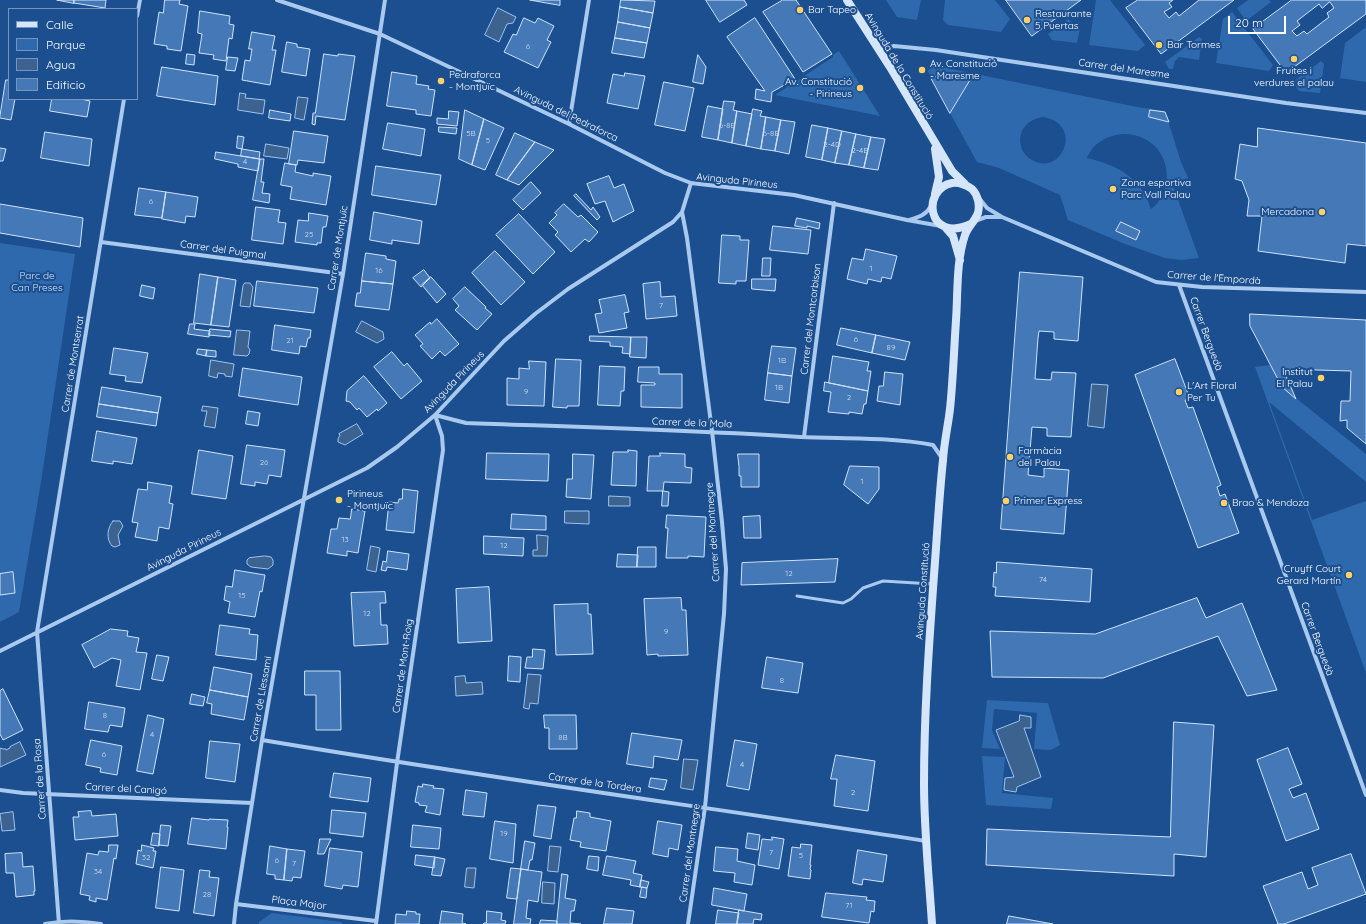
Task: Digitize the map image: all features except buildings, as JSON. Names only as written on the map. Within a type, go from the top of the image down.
[{"type":"street","points":[[138,11],[140,0]]},
{"type":"street","name":"Avinguda del Pedraforca","points":[[277,0],[380,34],[569,124],[665,173],[691,183]]},
{"type":"street","name":"Carrer de Montjuïc","points":[[304,498],[343,274],[385,0]]},
{"type":"street","points":[[569,124],[589,0]]},
{"type":"street","name":"Avinguda de la Constitució","points":[[847,0],[880,50],[934,142]]},
{"type":"street","name":"Carrer del Maresme","points":[[880,50],[894,46],[936,50],[1156,82],[1286,103],[1366,113]]},
{"type":"street","name":"Carrer de Montserrat","points":[[37,632],[124,100]]},
{"type":"street","points":[[934,142],[952,171],[973,191],[978,200],[978,213],[972,223],[957,229],[945,227],[940,224],[933,211],[939,177],[934,142]]},
{"type":"street","name":"Avinguda Pirineus","points":[[0,651],[304,498],[367,468],[398,447],[435,415],[504,341],[535,314],[575,285],[673,222],[682,212],[691,183],[794,195],[945,227]]},
{"type":"street","points":[[907,220],[922,216],[929,210],[938,192],[943,186],[957,183],[964,185],[973,191]]},
{"type":"street","name":"Carrer de l'Empordà","points":[[973,191],[987,208],[1002,217],[1156,282],[1202,287],[1366,292]]},
{"type":"street","name":"Carrer del Montcorbison","points":[[804,437],[834,203]]},
{"type":"street","name":"Carrer del Montnegre","points":[[682,212],[687,238],[712,431],[726,569],[724,614],[705,807],[688,924]]},
{"type":"street","name":"Carrer de l'Empordà","points":[[972,223],[986,217],[1002,217]]},
{"type":"street","name":"Avinguda Constitució","points":[[932,924],[924,784],[926,701],[943,459],[950,409],[960,260],[965,235],[972,223]]},
{"type":"street","name":"Avinguda Constitució","points":[[945,227],[953,236],[960,260]]},
{"type":"street","name":"Carrer del Puigmal","points":[[101,242],[343,274]]},
{"type":"street","name":"Carrer Berguedà","points":[[1179,284],[1366,795]]},
{"type":"street","name":"Carrer de la Mola","points":[[435,415],[466,423],[712,431],[804,437],[897,440],[933,445],[943,459]]},
{"type":"street","name":"Carrer de Mont-Roig","points":[[376,922],[397,763],[444,450],[442,436],[435,415]]},
{"type":"street","name":"Carrer de Llessami","points":[[236,904],[262,740],[304,498]]},
{"type":"street","name":"Carrer de la Rosa","points":[[37,632],[58,923]]},
{"type":"street","name":"Carrer de la Tordera","points":[[262,740],[397,763],[705,807],[927,841]]},
{"type":"street","name":"Carrer del Canigó","points":[[0,790],[23,793],[252,804]]},
{"type":"street","points":[[234,924],[236,904]]},
{"type":"street","name":"Plaça Major","points":[[236,904],[376,922]]},
{"type":"street","points":[[45,924],[89,922],[102,924]]},
{"type":"lane","points":[[797,596],[843,603],[851,599],[863,588],[883,581],[934,584]]},
{"type":"green space","points":[[886,0],[921,0],[917,20],[897,17]]},
{"type":"green space","points":[[945,0],[995,0],[1010,19],[1001,32],[948,25],[943,20]]},
{"type":"green space","points":[[1096,0],[1110,0],[1145,45],[1138,51],[1089,45]]},
{"type":"green space","points":[[1248,0],[1269,0],[1271,2],[1246,21],[1237,8]]},
{"type":"green space","points":[[1232,12],[1273,65],[1269,71],[1216,63],[1223,19]]},
{"type":"green space","points":[[1068,19],[1080,28],[1077,43],[1052,40],[1048,34]]},
{"type":"green space","points":[[1366,27],[1366,82],[1340,78],[1345,43]]},
{"type":"green space","points":[[1199,37],[1202,39],[1199,60],[1179,57],[1175,61],[1173,69],[1169,69],[1165,62]]},
{"type":"green space","points":[[839,51],[880,116],[775,95],[833,57],[833,55]]},
{"type":"green space","points":[[1321,61],[1324,64],[1320,93],[1299,91],[1293,82]]},
{"type":"green space","points":[[932,65],[1137,107],[1165,111],[1181,162],[1188,178],[1172,183],[1199,258],[1181,260],[1165,258],[1125,244],[1068,220],[1060,195],[999,168],[977,162],[950,113],[970,80],[930,76],[928,71]],"holes":[[[1151,110],[1165,112],[1168,122],[1149,117]],[[1044,117],[1056,122],[1063,129],[1066,139],[1060,156],[1052,162],[1043,163],[1032,160],[1025,154],[1022,148],[1020,140],[1025,126],[1029,122]],[[1122,134],[1137,136],[1151,143],[1163,158],[1166,167],[1166,185],[1163,194],[1151,209],[1147,198],[1141,189],[1126,174],[1108,164],[1087,158],[1096,144],[1111,136]],[[1121,222],[1140,231],[1136,240],[1116,231]]]},
{"type":"green space","name":"Parc de Can Preses","points":[[0,243],[75,254],[41,482],[19,612],[0,622]]},
{"type":"green space","points":[[1270,365],[1282,387],[1366,454],[1366,482],[1269,402],[1312,520],[1366,501],[1366,673],[1255,367]]},
{"type":"green space","points":[[987,700],[1048,703],[1060,745],[1051,750],[1034,749],[1037,713],[994,709],[992,730],[1000,749],[982,748]]},
{"type":"green space","points":[[982,756],[1005,757],[1002,793],[1053,798],[1051,809],[986,805]]},
{"type":"green space","points":[[272,913],[341,922],[343,924],[259,924],[259,922]]},
{"type":"water","points":[[498,8],[516,17],[513,23],[507,24],[499,42],[485,35]]},
{"type":"water","points":[[240,93],[246,94],[245,98],[265,100],[263,114],[238,110]]},
{"type":"water","points":[[298,97],[308,98],[304,120],[295,118]]},
{"type":"water","points":[[266,144],[289,148],[287,159],[264,156]]},
{"type":"water","points":[[245,283],[250,283],[253,287],[250,307],[240,306],[243,286]]},
{"type":"water","points":[[362,321],[383,332],[384,339],[377,343],[356,332]]},
{"type":"water","points":[[237,330],[250,331],[248,347],[250,350],[247,356],[234,355]]},
{"type":"water","points":[[211,360],[234,364],[232,377],[218,373],[217,378],[209,376]]},
{"type":"water","points":[[1092,384],[1108,385],[1104,428],[1088,426]]},
{"type":"water","points":[[203,406],[218,408],[215,428],[204,426],[207,411],[202,411]]},
{"type":"water","points":[[357,424],[363,434],[345,445],[338,442],[339,434]]},
{"type":"water","points":[[609,496],[630,497],[630,506],[609,506]]},
{"type":"water","points":[[565,511],[589,511],[589,524],[565,523]]},
{"type":"water","points":[[113,521],[120,521],[123,526],[118,535],[120,545],[115,547],[112,546],[108,537],[109,527]]},
{"type":"water","points":[[537,535],[548,536],[547,556],[533,556],[533,550],[537,550]]},
{"type":"water","points":[[371,546],[380,548],[376,572],[367,570]]},
{"type":"water","points":[[265,556],[271,557],[273,560],[273,565],[268,569],[251,567],[247,564],[247,560],[249,558]]},
{"type":"water","points":[[528,674],[541,675],[538,704],[530,703],[529,709],[524,708]]},
{"type":"water","points":[[465,676],[466,683],[482,682],[483,694],[456,696],[455,677]]},
{"type":"water","points":[[1020,715],[1031,717],[1031,728],[1024,728],[1041,777],[1017,787],[1016,792],[1004,790],[1005,778],[1014,777],[996,730],[1019,721]]},
{"type":"water","points":[[20,742],[26,755],[0,767],[0,748],[6,750]]},
{"type":"water","points":[[684,759],[698,760],[693,790],[681,788]]},
{"type":"water","points":[[13,812],[15,830],[2,831],[0,814]]},
{"type":"water","points":[[550,846],[561,847],[558,872],[548,871]]},
{"type":"water","points":[[467,868],[476,868],[474,888],[465,887]]},
{"type":"water","points":[[543,882],[555,883],[554,904],[542,903]]},
{"type":"place","name":"Bar Tapeo","points":[[800,10]]},
{"type":"place","name":"Restaurante 5 Puertas","points":[[1027,20]]},
{"type":"place","name":"Bar Tormes","points":[[1159,45]]},
{"type":"place","name":"Fruites i verdures el palau","points":[[1294,59]]},
{"type":"place","name":"Av. Constitució - Maresme","points":[[922,70]]},
{"type":"place","name":"Pedraforca - Montjuïc","points":[[441,81]]},
{"type":"place","name":"Av. Constitució - Pirineus","points":[[860,88]]},
{"type":"place","name":"Zona esportiva Parc Vall Palau","points":[[1113,189]]},
{"type":"place","name":"Mercadona","points":[[1322,212]]},
{"type":"place","name":"Institut El Palau","points":[[1321,378]]},
{"type":"place","name":"L'Art Floral Per Tu","points":[[1179,392]]},
{"type":"place","name":"Farmàcia del Palau","points":[[1010,457]]},
{"type":"place","name":"Pirineus - Montjuïc","points":[[339,500]]},
{"type":"place","name":"Primer Express","points":[[1006,501]]},
{"type":"place","name":"Brao & Mendoza","points":[[1224,503]]},
{"type":"place","name":"Cruyff Court Gerard Martín","points":[[1349,575]]}]
